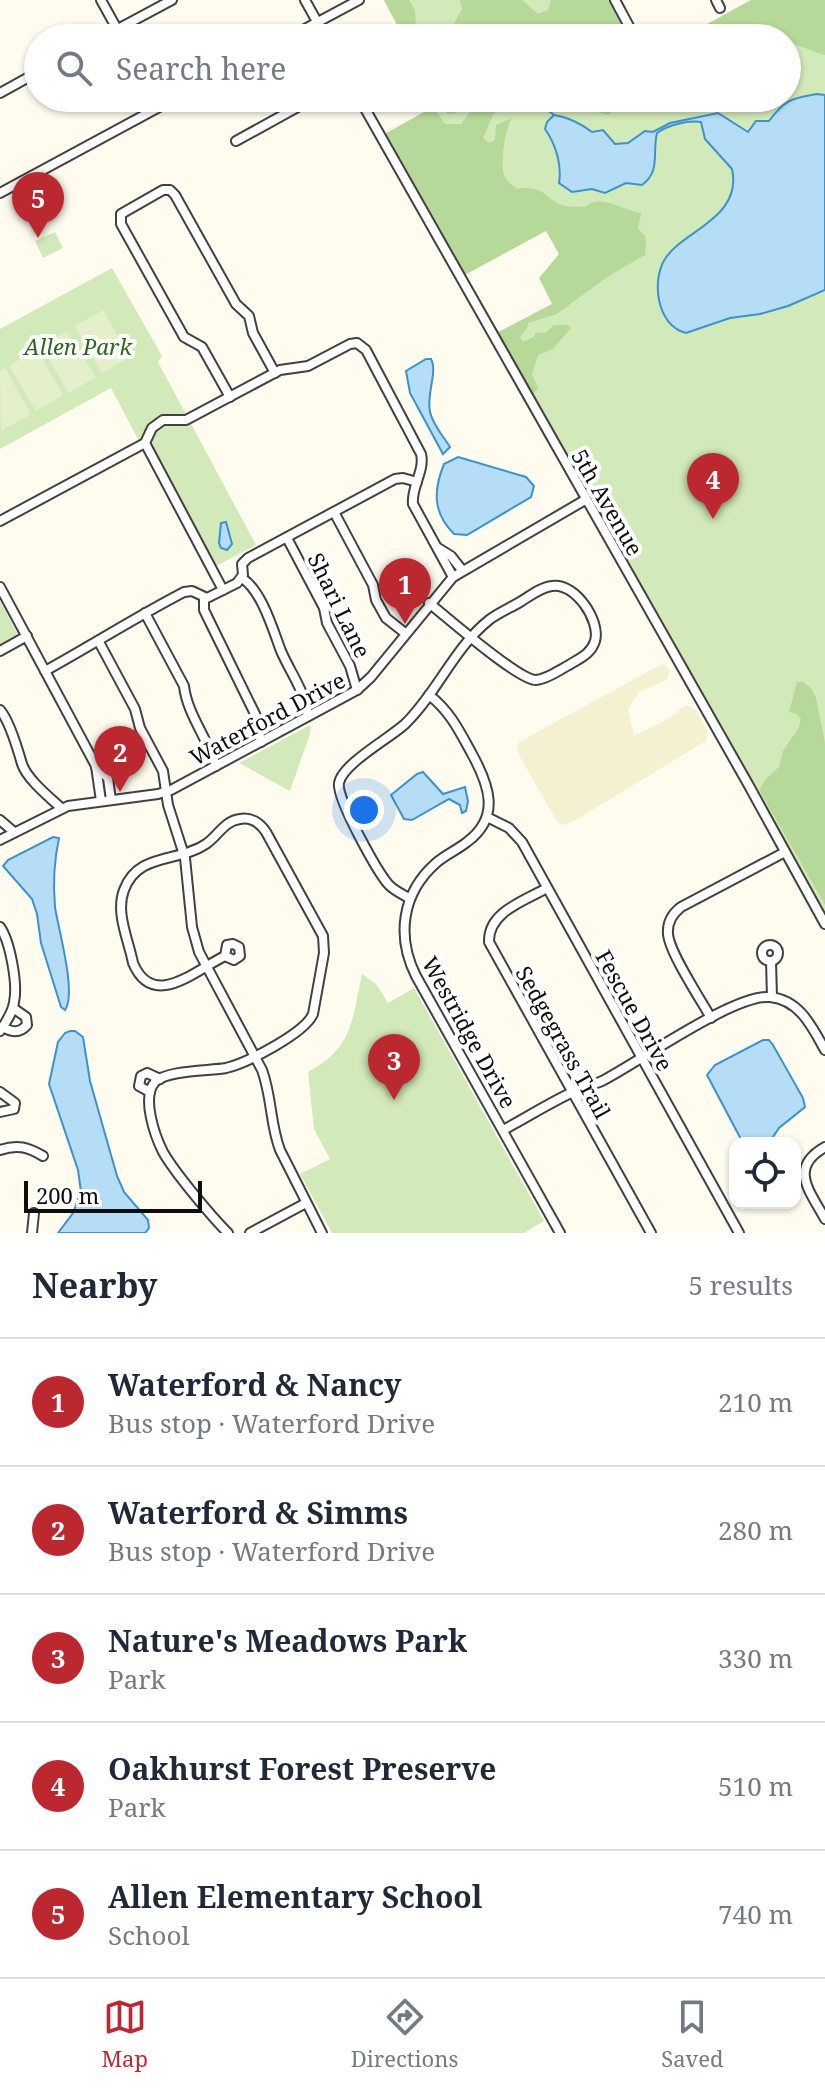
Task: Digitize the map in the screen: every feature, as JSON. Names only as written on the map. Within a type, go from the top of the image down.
[{"type":"street","points":[[101,0],[114,24]]},
{"type":"street","points":[[126,24],[172,0]]},
{"type":"street","points":[[305,0],[317,22]]},
{"type":"street","points":[[313,24],[359,0]]},
{"type":"street","points":[[615,0],[628,24]]},
{"type":"street","points":[[0,93],[24,80]]},
{"type":"street","points":[[1,190],[149,112]]},
{"type":"street","points":[[236,141],[289,112]]},
{"type":"street","name":"5th Avenue","points":[[367,112],[825,924]]},
{"type":"street","points":[[230,397],[202,347],[184,337],[121,224],[121,214],[163,190],[170,190],[175,195],[236,304],[249,316],[253,333],[275,373]]},
{"type":"street","points":[[0,521],[145,443],[152,428],[163,420],[183,422],[284,368],[308,366],[350,344],[361,345],[421,454],[423,461],[412,497],[413,504],[453,577]]},
{"type":"street","points":[[145,443],[223,590]]},
{"type":"street","points":[[242,578],[244,561],[395,479],[417,482]]},
{"type":"street","name":"Waterford Drive","points":[[0,840],[61,808],[166,792],[357,690],[453,577],[585,500]]},
{"type":"street","points":[[334,512],[373,585],[376,600],[386,618],[405,633]]},
{"type":"street","name":"Shari Lane","points":[[287,538],[324,608],[327,623],[350,666],[357,690]]},
{"type":"street","points":[[437,548],[445,550],[462,570]]},
{"type":"street","points":[[45,671],[99,642],[122,625],[188,591],[204,598],[242,578]]},
{"type":"street","points":[[242,578],[252,587],[278,635],[282,652],[305,697],[308,716]]},
{"type":"street","points":[[429,603],[472,637],[521,676],[537,680],[587,654],[596,633],[578,596],[569,588],[555,585],[494,616],[472,637],[406,723],[349,767],[340,779],[341,801],[383,877],[397,892],[409,898],[434,864],[475,835],[487,817],[489,798],[486,781],[447,712],[429,695]]},
{"type":"street","points":[[0,587],[96,766],[106,800]]},
{"type":"street","points":[[204,598],[204,610],[256,716],[261,742]]},
{"type":"street","points":[[145,613],[184,686],[186,699],[210,745],[216,766]]},
{"type":"street","points":[[0,651],[27,636]]},
{"type":"street","points":[[99,642],[135,709],[140,728],[163,771],[183,853],[192,927],[206,965],[267,1084],[275,1137],[322,1233]]},
{"type":"street","points":[[0,710],[9,723],[10,735],[28,774],[61,808]]},
{"type":"street","name":"Fescue Drive","points":[[487,817],[502,823],[516,835],[739,1233]]},
{"type":"street","points":[[150,1092],[139,1086],[141,1076],[147,1073],[160,1079],[226,1068],[300,1031],[310,1022],[324,953],[323,936],[266,832],[259,823],[247,818],[234,820],[205,845],[152,861],[139,869],[124,889],[121,912],[133,963],[149,984],[171,985],[225,956]]},
{"type":"street","points":[[0,820],[14,832]]},
{"type":"street","points":[[711,1018],[670,943],[669,923],[673,914],[785,852]]},
{"type":"street","name":"Sedgegrass Trail","points":[[547,888],[495,919],[489,931],[489,942],[651,1233]]},
{"type":"street","name":"Westridge Drive","points":[[409,898],[404,932],[409,963],[560,1233]]},
{"type":"street","points":[[0,927],[7,943],[16,987],[13,1008],[1,1029],[22,1031],[27,1025],[26,1017],[13,1008]]},
{"type":"street","points":[[771,961],[772,997]]},
{"type":"street","points":[[503,1130],[572,1093],[600,1082],[711,1018],[753,998],[772,997],[791,1004],[806,1017],[825,1050]]},
{"type":"street","points":[[160,1079],[150,1092],[152,1116],[163,1151],[228,1233]]},
{"type":"street","points":[[0,1092],[15,1103],[14,1109],[0,1112]]},
{"type":"street","points":[[0,1150],[11,1146],[29,1148],[43,1156]]},
{"type":"street","points":[[825,1147],[810,1156],[804,1175],[807,1187],[825,1219]]},
{"type":"street","points":[[250,1233],[306,1203]]},
{"type":"street","points":[[32,1233],[34,1213]]},
{"type":"shaded area","points":[[662,664],[670,671],[667,680],[639,692],[628,709],[634,736],[668,719],[686,705],[696,710],[705,726],[708,734],[706,741],[574,821],[565,825],[558,823],[520,757],[517,749],[519,742]]},
{"type":"green space","points":[[384,0],[459,0],[462,9],[458,18],[503,0],[612,0],[625,24],[397,24]]},
{"type":"green space","points":[[384,0],[409,0],[415,10],[416,24],[397,24]]},
{"type":"green space","points":[[459,0],[522,0],[538,14],[548,10],[551,0],[612,0],[625,24],[454,24],[462,9]]},
{"type":"green space","points":[[751,0],[825,0],[825,912],[495,334],[578,290],[547,231],[405,172],[493,112],[801,112],[801,24],[707,24]]},
{"type":"green space","points":[[751,0],[825,0],[825,55],[801,46],[801,24],[707,24]]},
{"type":"green space","points":[[424,112],[437,112],[445,124],[461,124],[469,112],[496,112],[483,138],[489,143],[495,140],[496,125],[512,118],[505,137],[503,162],[506,179],[517,189],[534,189],[565,206],[585,207],[591,203],[605,202],[641,213],[638,229],[646,237],[645,255],[607,277],[557,314],[528,323],[520,337],[523,342],[534,337],[536,332],[545,333],[554,325],[568,325],[571,328],[553,349],[538,355],[532,374],[538,388],[531,397],[495,334],[552,304],[539,278],[559,254],[546,231],[463,276],[383,135]]},
{"type":"green space","points":[[437,112],[469,112],[461,124],[445,125]]},
{"type":"green space","points":[[55,232],[63,248],[43,258],[35,241]]},
{"type":"green space","name":"Allen Park","points":[[112,268],[162,356],[158,362],[256,545],[214,567],[145,438],[139,441],[111,388],[0,449],[0,329]]},
{"type":"green space","points":[[103,310],[130,357],[102,373],[75,326]]},
{"type":"green space","points":[[67,331],[96,377],[69,393],[41,347]]},
{"type":"green space","points":[[37,349],[63,395],[36,411],[9,366]]},
{"type":"green space","points":[[5,368],[31,414],[1,431],[0,371]]},
{"type":"green space","points":[[0,601],[19,637],[0,647]]},
{"type":"green space","points":[[797,682],[811,688],[816,698],[825,743],[825,905],[759,790],[779,767],[783,751],[799,727],[801,719],[789,712]]},
{"type":"green space","points":[[310,725],[311,731],[290,791],[239,763]]},
{"type":"green space","points":[[362,974],[377,985],[388,1003],[414,988],[544,1221],[524,1233],[332,1233],[300,1174],[330,1159],[314,1129],[308,1072],[323,1063],[342,1043],[352,1019]]},
{"type":"water","points":[[825,95],[825,290],[760,314],[730,318],[686,333],[676,329],[659,302],[661,268],[673,249],[709,222],[729,200],[733,186],[732,169],[705,139],[701,122],[690,122],[657,133],[654,168],[642,185],[626,183],[605,193],[592,189],[572,192],[559,183],[560,169],[545,129],[547,122],[554,115],[564,117],[592,132],[603,130],[615,144],[628,143],[645,131],[653,132],[670,123],[718,113],[748,132],[756,121],[769,121],[777,112],[801,112],[801,97]]},
{"type":"water","points":[[431,359],[433,364],[430,412],[450,447],[443,454],[410,393],[406,371]]},
{"type":"water","points":[[458,457],[526,477],[534,486],[531,497],[467,535],[454,534],[442,518],[437,492],[444,464]]},
{"type":"water","points":[[226,522],[232,544],[227,550],[221,548],[219,543],[221,523]]},
{"type":"water","points":[[423,772],[443,794],[465,787],[468,801],[466,811],[462,813],[460,805],[449,799],[412,820],[404,819],[391,795]]},
{"type":"water","points":[[53,837],[59,838],[54,890],[68,975],[65,1010],[61,1007],[41,943],[32,899],[3,866],[8,860]]},
{"type":"water","points":[[70,1031],[83,1037],[90,1081],[117,1176],[124,1192],[148,1220],[149,1228],[145,1233],[58,1233],[73,1213],[81,1192],[78,1170],[49,1084],[58,1042]]},
{"type":"water","points":[[763,1040],[769,1040],[803,1098],[805,1107],[779,1128],[773,1137],[740,1137],[707,1075],[715,1065]]},
{"type":"waterway","points":[[550,112],[554,115]]},
{"type":"place","name":"Allen Elementary School","points":[[38,238]]},
{"type":"place","name":"Oakhurst Forest Preserve","points":[[713,519]]},
{"type":"place","name":"Waterford & Nancy","points":[[405,624]]},
{"type":"place","name":"Waterford & Simms","points":[[120,792]]},
{"type":"place","name":"Nature's Meadows Park","points":[[394,1100]]}]
